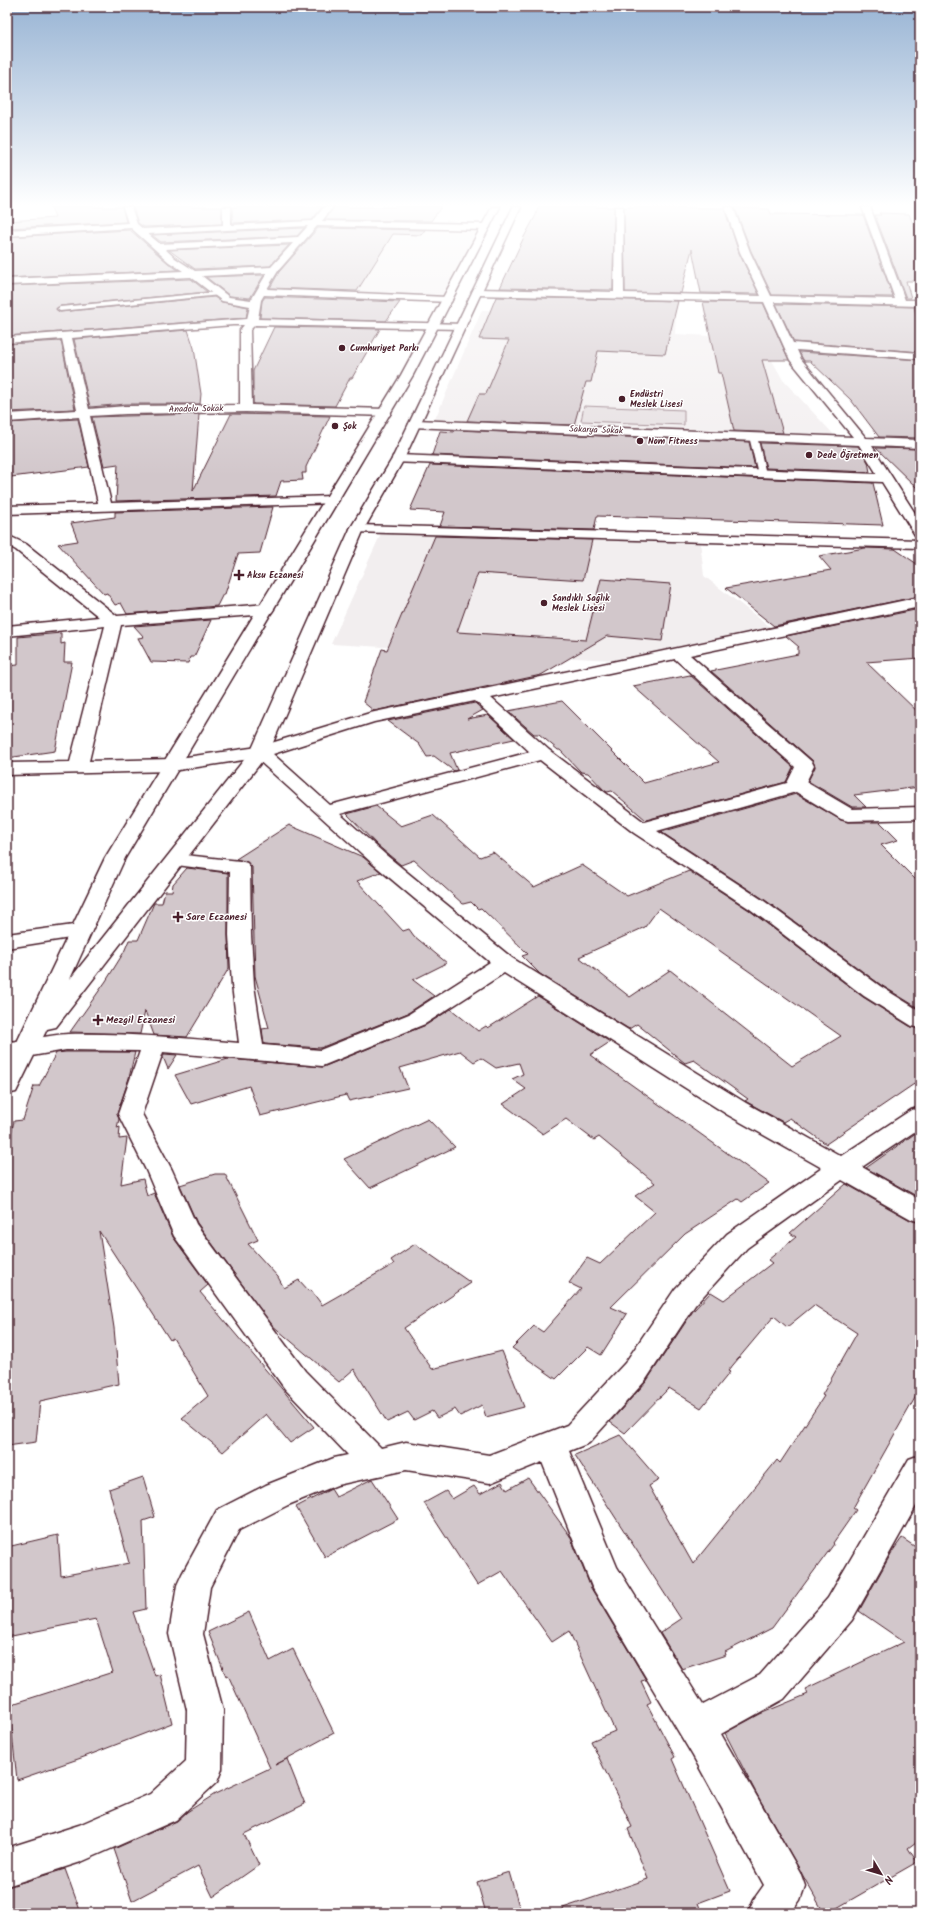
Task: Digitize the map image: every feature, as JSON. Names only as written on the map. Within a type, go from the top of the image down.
[{"type":"street","points":[[222,297],[239,302],[256,303]]},
{"type":"street","points":[[246,408],[245,330],[252,322],[259,297]]},
{"type":"street","points":[[368,297],[447,300]]},
{"type":"street","points":[[7,1086],[17,1050],[81,930],[115,858],[384,413],[449,297]]},
{"type":"street","points":[[17,1050],[176,860],[260,752],[357,529],[398,459],[475,297]]},
{"type":"street","points":[[649,297],[920,303]]},
{"type":"street","points":[[899,297],[901,303]]},
{"type":"street","points":[[768,299],[796,360],[863,442],[920,532]]},
{"type":"street","points":[[7,340],[252,322],[461,326]]},
{"type":"street","points":[[66,335],[105,506]]},
{"type":"street","points":[[790,346],[920,356]]},
{"type":"street","name":"Anadolu Sokak","points":[[7,418],[126,410],[246,408],[384,413]]},
{"type":"street","name":"Sakarya Sokak","points":[[415,424],[753,436],[920,444]]},
{"type":"street","points":[[398,459],[886,478]]},
{"type":"street","points":[[7,510],[332,500]]},
{"type":"street","points":[[357,529],[920,544]]},
{"type":"street","points":[[7,539],[21,547],[114,621]]},
{"type":"street","points":[[7,769],[172,764],[260,752],[370,718],[920,602]]},
{"type":"street","points":[[7,631],[45,626],[266,609]]},
{"type":"street","points":[[78,767],[114,621]]},
{"type":"street","points":[[641,829],[794,788],[805,766],[678,653]]},
{"type":"street","points":[[478,695],[543,754],[641,829],[757,905],[872,991],[920,1021]]},
{"type":"street","points":[[260,752],[379,859],[504,963],[737,1109],[841,1169],[920,1212]]},
{"type":"street","points":[[326,812],[543,754]]},
{"type":"street","points":[[796,784],[848,815],[920,812]]},
{"type":"street","points":[[176,860],[240,867],[240,935],[242,978],[252,1051]]},
{"type":"street","points":[[7,941],[81,930]]},
{"type":"street","points":[[17,1050],[66,1042],[154,1043],[322,1058],[417,1019],[504,963]]},
{"type":"street","points":[[154,1043],[130,1114],[159,1170],[184,1229],[295,1380],[375,1463]]},
{"type":"street","points":[[7,1867],[81,1843],[163,1807],[204,1769],[204,1710],[186,1634],[194,1585],[228,1520],[278,1495],[334,1472],[406,1456],[490,1469],[578,1434],[630,1378],[685,1297],[737,1241],[798,1197],[920,1116]]},
{"type":"street","points":[[551,1445],[604,1576],[697,1728],[786,1886],[768,1913]]},
{"type":"street","points":[[697,1728],[772,1687],[840,1609],[920,1469]]},
{"type":"lane","points":[[60,308],[189,297]]},
{"type":"lane","points":[[753,436],[762,474]]},
{"type":"shaded area","points":[[368,297],[449,297],[447,300]]},
{"type":"shaded area","name":"Endüstri Meslek Lisesi","points":[[482,310],[676,317],[675,334],[760,339],[783,380],[835,436],[435,419]]},
{"type":"shaded area","points":[[584,406],[684,410],[684,425],[581,421]]},
{"type":"shaded area","name":"Sandıklı Sağlık Meslek Lisesi","points":[[383,529],[700,541],[704,576],[773,629],[630,661],[331,644]]},
{"type":"building","points":[[7,297],[159,297],[60,306],[56,309],[60,312],[214,297],[222,302],[248,307],[246,318],[7,336]]},
{"type":"building","points":[[236,297],[251,297],[250,298]]},
{"type":"building","points":[[265,297],[400,302],[386,321],[260,318],[262,301]]},
{"type":"building","points":[[496,297],[678,301],[665,354],[598,351],[591,382],[586,382],[574,425],[467,421],[479,394],[486,394],[509,340],[479,339]]},
{"type":"building","points":[[703,302],[763,303],[789,360],[762,360],[783,433],[734,431],[721,373],[718,373]]},
{"type":"building","points":[[776,304],[914,307],[920,329],[920,352],[794,342]]},
{"type":"building","points":[[274,327],[380,329],[335,406],[253,404],[253,371]]},
{"type":"building","points":[[188,330],[194,348],[201,394],[200,404],[126,404],[90,407],[74,339]]},
{"type":"building","points":[[61,341],[75,409],[7,412],[7,399],[11,399],[7,388],[7,344]]},
{"type":"building","points":[[799,352],[920,360],[920,438],[879,437],[851,400],[810,361],[804,361]]},
{"type":"building","points":[[199,414],[193,491],[231,414],[330,416],[306,467],[306,473],[302,473],[303,480],[281,481],[276,496],[116,501],[118,464],[104,466],[92,417]]},
{"type":"building","points":[[78,419],[89,467],[11,477],[7,450],[7,423]]},
{"type":"building","points":[[455,430],[749,442],[755,468],[432,455],[440,431],[454,432]]},
{"type":"building","name":"Dede Öğretmen","points":[[760,443],[858,446],[868,462],[870,472],[766,468]]},
{"type":"building","points":[[876,448],[920,449],[920,491]]},
{"type":"building","points":[[430,465],[873,483],[883,525],[597,516],[594,530],[440,526],[445,512],[410,510]]},
{"type":"building","points":[[273,507],[260,553],[238,554],[225,594],[223,594],[217,606],[127,614],[121,603],[115,605],[107,593],[104,594],[58,544],[78,541],[71,523],[115,517],[115,512]]},
{"type":"building","points":[[435,536],[592,540],[583,580],[478,573],[457,632],[586,640],[601,579],[671,584],[662,641],[607,636],[541,675],[374,711],[363,702],[382,649],[387,650]]},
{"type":"building","points":[[865,548],[895,549],[920,566],[920,596],[774,626],[726,588],[831,570],[819,556]]},
{"type":"building","points":[[920,609],[920,658],[866,662],[920,714],[920,787],[854,795],[866,807],[852,807],[808,781],[815,767],[813,761],[711,671],[798,654],[799,647],[786,636]]},
{"type":"building","points":[[211,620],[194,657],[190,657],[188,663],[151,662],[138,638],[144,637],[134,626]]},
{"type":"building","points":[[61,633],[61,644],[65,643],[64,662],[72,662],[55,751],[7,758],[7,666],[18,665],[18,637]]},
{"type":"building","points":[[690,675],[793,767],[786,782],[646,820],[612,791],[607,792],[604,790],[588,773],[581,772],[560,750],[558,750],[539,734],[534,734],[508,711],[562,701],[644,783],[719,762],[633,686]]},
{"type":"building","points":[[475,703],[483,710],[467,719],[488,715],[514,739],[450,753],[457,770],[454,771],[434,756],[427,757],[419,744],[388,721]]},
{"type":"building","points":[[796,794],[841,820],[848,822],[880,822],[898,840],[881,845],[920,884],[920,1009],[881,985],[765,900],[661,832]]},
{"type":"building","points":[[376,806],[401,826],[433,815],[480,857],[493,852],[534,887],[582,865],[627,896],[689,871],[749,910],[863,997],[911,1027],[920,1029],[920,1080],[826,1144],[790,1118],[783,1122],[745,1101],[748,1099],[694,1060],[685,1063],[637,1024],[629,1029],[540,974],[522,956],[528,954],[481,908],[478,909],[471,902],[463,904],[414,860],[401,865],[377,845],[347,814]],"holes":[[[659,908],[841,1036],[792,1066],[670,970],[630,997],[579,957],[645,927]]]},
{"type":"building","points":[[289,825],[363,857],[381,872],[357,881],[403,931],[409,929],[414,936],[447,963],[413,980],[434,996],[408,1013],[320,1048],[264,1044],[262,1029],[269,1028],[255,976],[252,867],[247,862],[236,859]]},
{"type":"building","points":[[187,868],[228,873],[229,968],[187,1037],[154,1035],[145,1011],[140,1034],[70,1032],[106,981],[124,952],[129,940],[138,940],[154,903],[162,903],[165,891],[172,891],[173,884]]},
{"type":"building","points":[[538,996],[610,1042],[590,1055],[769,1183],[742,1202],[738,1199],[685,1234],[611,1307],[627,1314],[601,1355],[588,1347],[556,1379],[512,1348],[534,1326],[543,1332],[581,1289],[569,1283],[587,1258],[600,1264],[655,1212],[635,1196],[655,1183],[599,1137],[594,1140],[566,1119],[543,1134],[503,1104],[526,1089],[512,1079],[523,1074],[519,1063],[496,1068],[481,1058],[474,1062],[460,1051],[400,1068],[408,1088],[349,1101],[346,1095],[260,1116],[249,1086],[191,1104],[175,1075],[228,1059],[323,1067],[426,1025],[451,1009],[478,1031],[486,1026],[488,1028]]},
{"type":"building","points":[[135,1052],[129,1078],[117,1114],[119,1119],[117,1128],[120,1127],[119,1139],[127,1138],[121,1184],[143,1179],[147,1196],[154,1193],[173,1237],[208,1285],[200,1292],[314,1427],[290,1443],[266,1414],[223,1452],[182,1418],[208,1396],[173,1338],[170,1340],[99,1231],[114,1328],[119,1384],[40,1401],[36,1442],[7,1446],[7,1151],[14,1121],[23,1120],[34,1086],[39,1086],[56,1053]]},
{"type":"building","points":[[164,1054],[177,1055],[168,1069],[163,1057]]},
{"type":"building","points":[[428,1119],[455,1147],[370,1188],[344,1159]]},
{"type":"building","points":[[920,1130],[920,1198],[866,1168]]},
{"type":"building","points":[[215,1174],[225,1174],[258,1240],[248,1244],[278,1277],[284,1288],[299,1280],[309,1291],[311,1290],[322,1305],[394,1264],[391,1260],[415,1244],[471,1283],[404,1328],[432,1369],[502,1351],[524,1407],[486,1417],[482,1405],[460,1416],[455,1409],[437,1418],[432,1411],[414,1420],[408,1412],[387,1422],[354,1369],[339,1382],[272,1325],[197,1223],[180,1185]]},
{"type":"building","points":[[846,1184],[910,1220],[920,1223],[920,1389],[853,1508],[856,1510],[833,1543],[834,1544],[772,1628],[725,1652],[726,1655],[682,1669],[660,1633],[681,1619],[575,1455],[620,1435],[659,1480],[649,1486],[693,1564],[777,1460],[780,1463],[824,1396],[822,1395],[857,1333],[814,1305],[787,1327],[774,1316],[728,1371],[730,1372],[701,1408],[669,1388],[625,1433],[610,1422],[646,1382],[693,1311],[711,1292],[724,1300],[772,1263],[768,1260],[796,1237],[790,1233]]},
{"type":"building","points":[[143,1477],[155,1517],[143,1521],[146,1609],[133,1612],[155,1676],[160,1674],[172,1723],[84,1757],[17,1780],[9,1705],[113,1672],[96,1619],[7,1637],[7,1547],[58,1535],[61,1576],[129,1563],[109,1489]]},
{"type":"building","points":[[528,1478],[570,1536],[591,1588],[646,1680],[641,1681],[651,1702],[647,1704],[675,1757],[672,1759],[730,1891],[698,1903],[702,1913],[564,1913],[563,1908],[648,1879],[628,1829],[632,1827],[591,1741],[615,1731],[569,1631],[552,1642],[502,1571],[477,1585],[424,1503],[446,1491],[452,1499],[474,1486],[480,1494],[502,1482],[507,1490]]},
{"type":"building","points":[[372,1479],[398,1519],[325,1557],[296,1507],[331,1489],[336,1497]]},
{"type":"building","points":[[902,1538],[920,1550],[920,1839],[908,1848],[917,1862],[828,1913],[824,1913],[755,1791],[725,1733],[760,1714],[808,1694],[805,1689],[904,1642],[859,1611],[892,1552]]},
{"type":"building","points":[[249,1612],[270,1661],[293,1649],[334,1733],[275,1765],[287,1759],[305,1804],[244,1834],[259,1865],[213,1897],[198,1866],[132,1901],[114,1849],[177,1821],[187,1812],[215,1794],[270,1768],[228,1675],[226,1676],[208,1632]]},
{"type":"building","points":[[65,1869],[81,1913],[7,1913],[7,1887]]},
{"type":"building","points":[[509,1872],[521,1913],[486,1913],[477,1882]]},
{"type":"place","name":"Cumhuriyet Parkı","points":[[342,348]]},
{"type":"place","name":"Endüstri Meslek Lisesi","points":[[622,399]]},
{"type":"place","name":"Şok","points":[[335,426]]},
{"type":"place","name":"Nom Fitness","points":[[640,441]]},
{"type":"place","name":"Dede Öğretmen","points":[[809,455]]},
{"type":"place","name":"Aksu Eczanesi","points":[[239,575]]},
{"type":"place","name":"Sandıklı Sağlık Meslek Lisesi","points":[[544,603]]},
{"type":"place","name":"Sare Eczanesi","points":[[178,917]]},
{"type":"place","name":"Mezgil Eczanesi","points":[[98,1020]]}]
